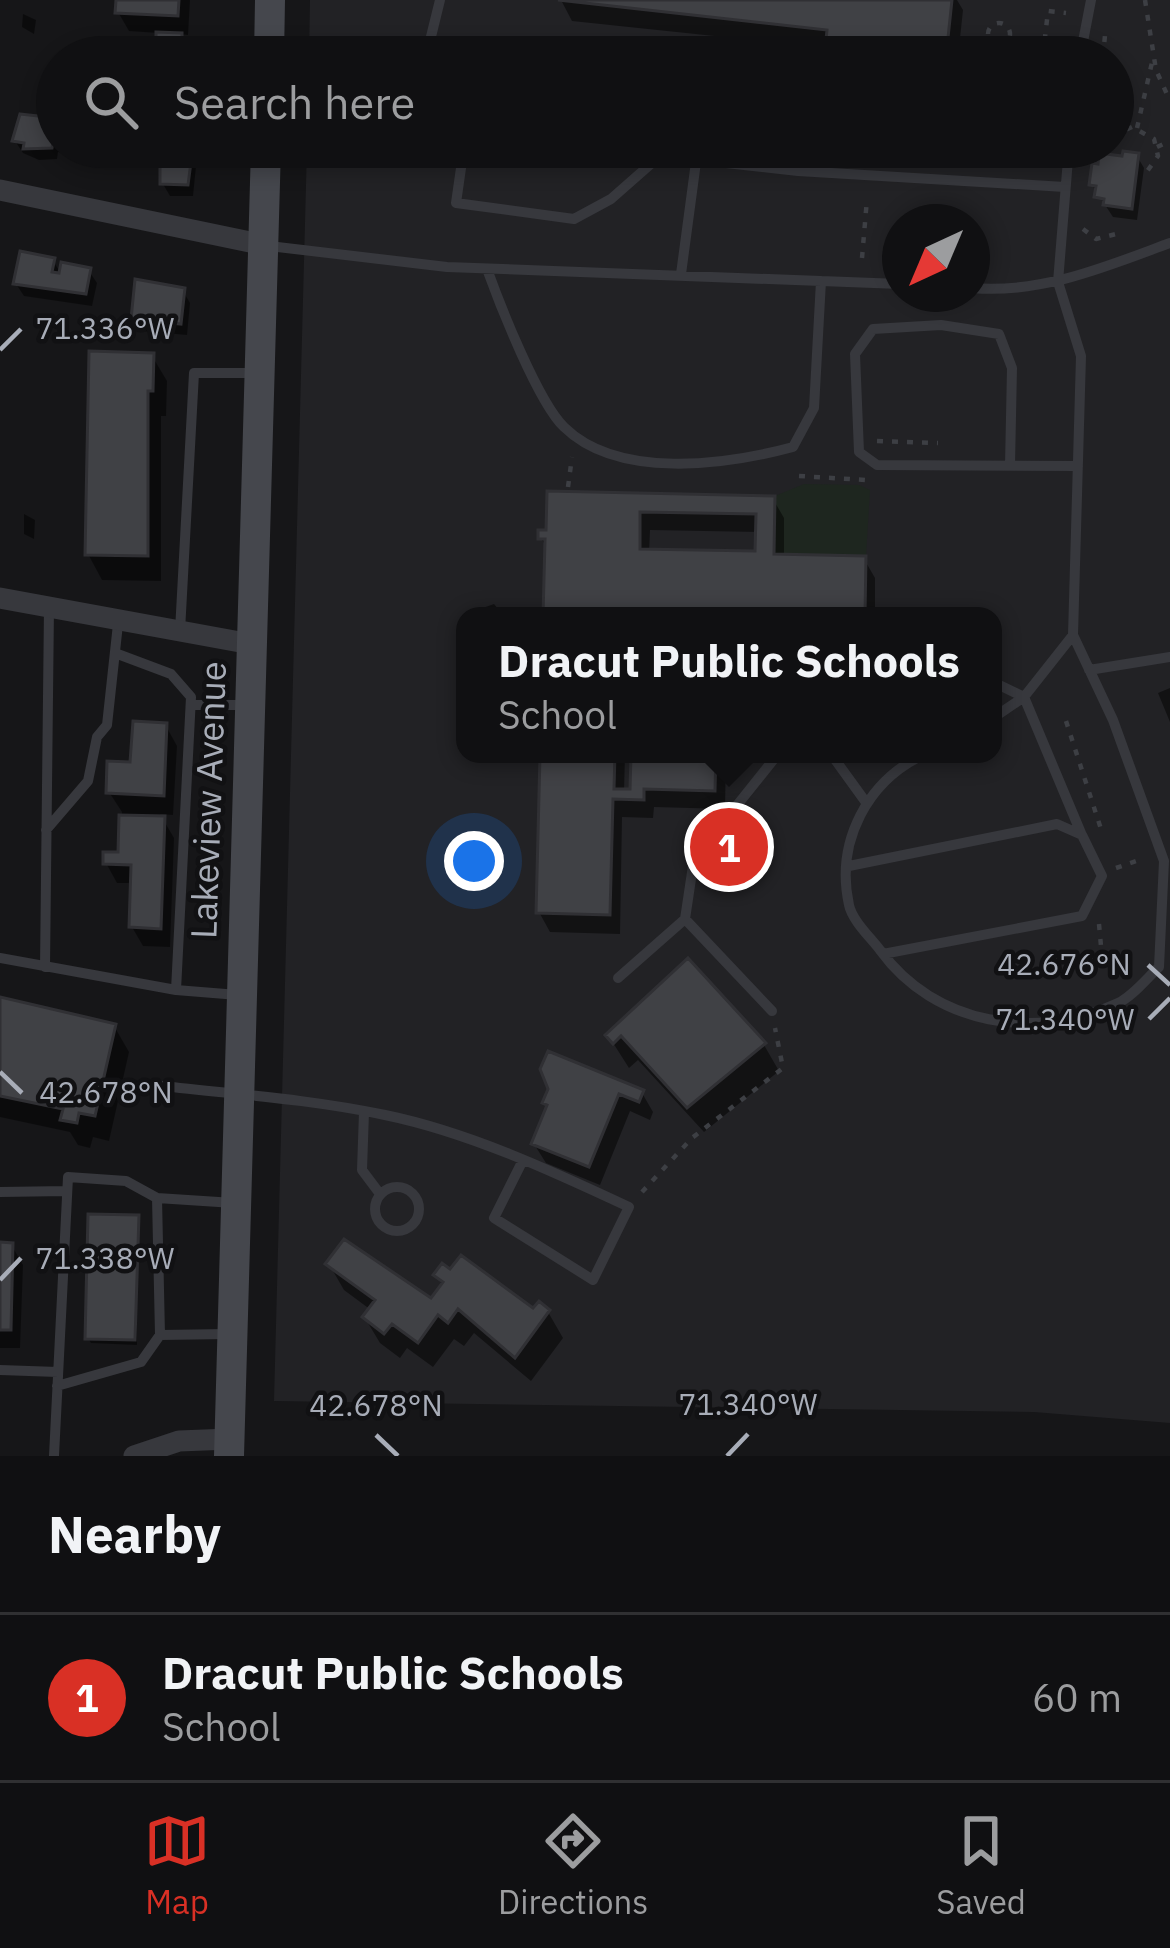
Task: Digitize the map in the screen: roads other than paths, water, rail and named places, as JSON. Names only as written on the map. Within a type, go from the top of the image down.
[{"type":"main road","points":[[269,36],[270,0]]},
{"type":"main road","name":"Lakeview Avenue","points":[[230,1448],[266,168]]},
{"type":"street","points":[[0,190],[264,245]]},
{"type":"street","points":[[0,598],[118,624],[251,644]]},
{"type":"street","points":[[134,1456],[179,1441],[230,1448]]},
{"type":"lane","points":[[433,36],[440,0]]},
{"type":"lane","points":[[1084,36],[1091,0]]},
{"type":"lane","points":[[461,168],[456,203],[574,219],[611,200],[647,168]]},
{"type":"lane","points":[[681,274],[695,168]]},
{"type":"lane","points":[[859,168],[1064,187]]},
{"type":"lane","points":[[904,763],[865,801],[849,847],[849,908],[892,967],[961,1016],[1041,1027],[1121,1002],[1165,970],[1164,861],[1072,635],[1081,356],[1058,281],[1066,168]]},
{"type":"lane","points":[[990,288],[1026,289],[1170,243]]},
{"type":"lane","points":[[264,245],[307,254],[487,269],[882,283]]},
{"type":"lane","points":[[487,269],[560,424],[595,452],[650,460],[746,460],[793,447],[814,408],[821,281]]},
{"type":"lane","points":[[1010,465],[1012,368],[999,334],[940,325],[873,328],[855,354],[859,452],[877,465],[1078,466]]},
{"type":"lane","points":[[179,635],[194,374],[258,373]]},
{"type":"lane","points":[[45,967],[49,607]]},
{"type":"lane","points":[[46,830],[88,782],[97,737],[107,725],[118,624]]},
{"type":"lane","points":[[1002,712],[1024,697],[1072,635]]},
{"type":"lane","points":[[115,653],[171,674],[191,697],[176,990]]},
{"type":"lane","points":[[1089,670],[1170,657]]},
{"type":"lane","points":[[883,954],[1082,916],[1102,876],[1024,697],[1002,686]]},
{"type":"lane","points":[[190,705],[250,705]]},
{"type":"lane","points":[[618,978],[685,919],[694,859],[771,763]]},
{"type":"lane","points":[[838,763],[865,801]]},
{"type":"lane","points":[[849,866],[1058,824],[1082,835]]},
{"type":"lane","points":[[685,919],[772,1011]]},
{"type":"lane","points":[[0,958],[176,990],[242,995]]},
{"type":"lane","points":[[154,1085],[364,1112],[522,1162],[628,1207],[593,1280],[494,1218],[522,1162]]},
{"type":"lane","points":[[364,1112],[362,1170],[380,1194]]},
{"type":"lane","points":[[53,1456],[68,1178],[126,1181],[157,1198],[237,1203]]},
{"type":"lane","points":[[396,1187],[412,1193],[419,1209],[413,1225],[398,1232],[381,1226],[374,1210],[380,1194],[396,1187]]},
{"type":"lane","points":[[0,1192],[67,1191]]},
{"type":"lane","points":[[57,1386],[141,1362],[160,1335],[157,1198]]},
{"type":"lane","points":[[160,1335],[233,1334]]},
{"type":"lane","points":[[0,1370],[58,1372]]},
{"type":"place","name":"Dracut Public Schools","points":[[729,847]]}]
